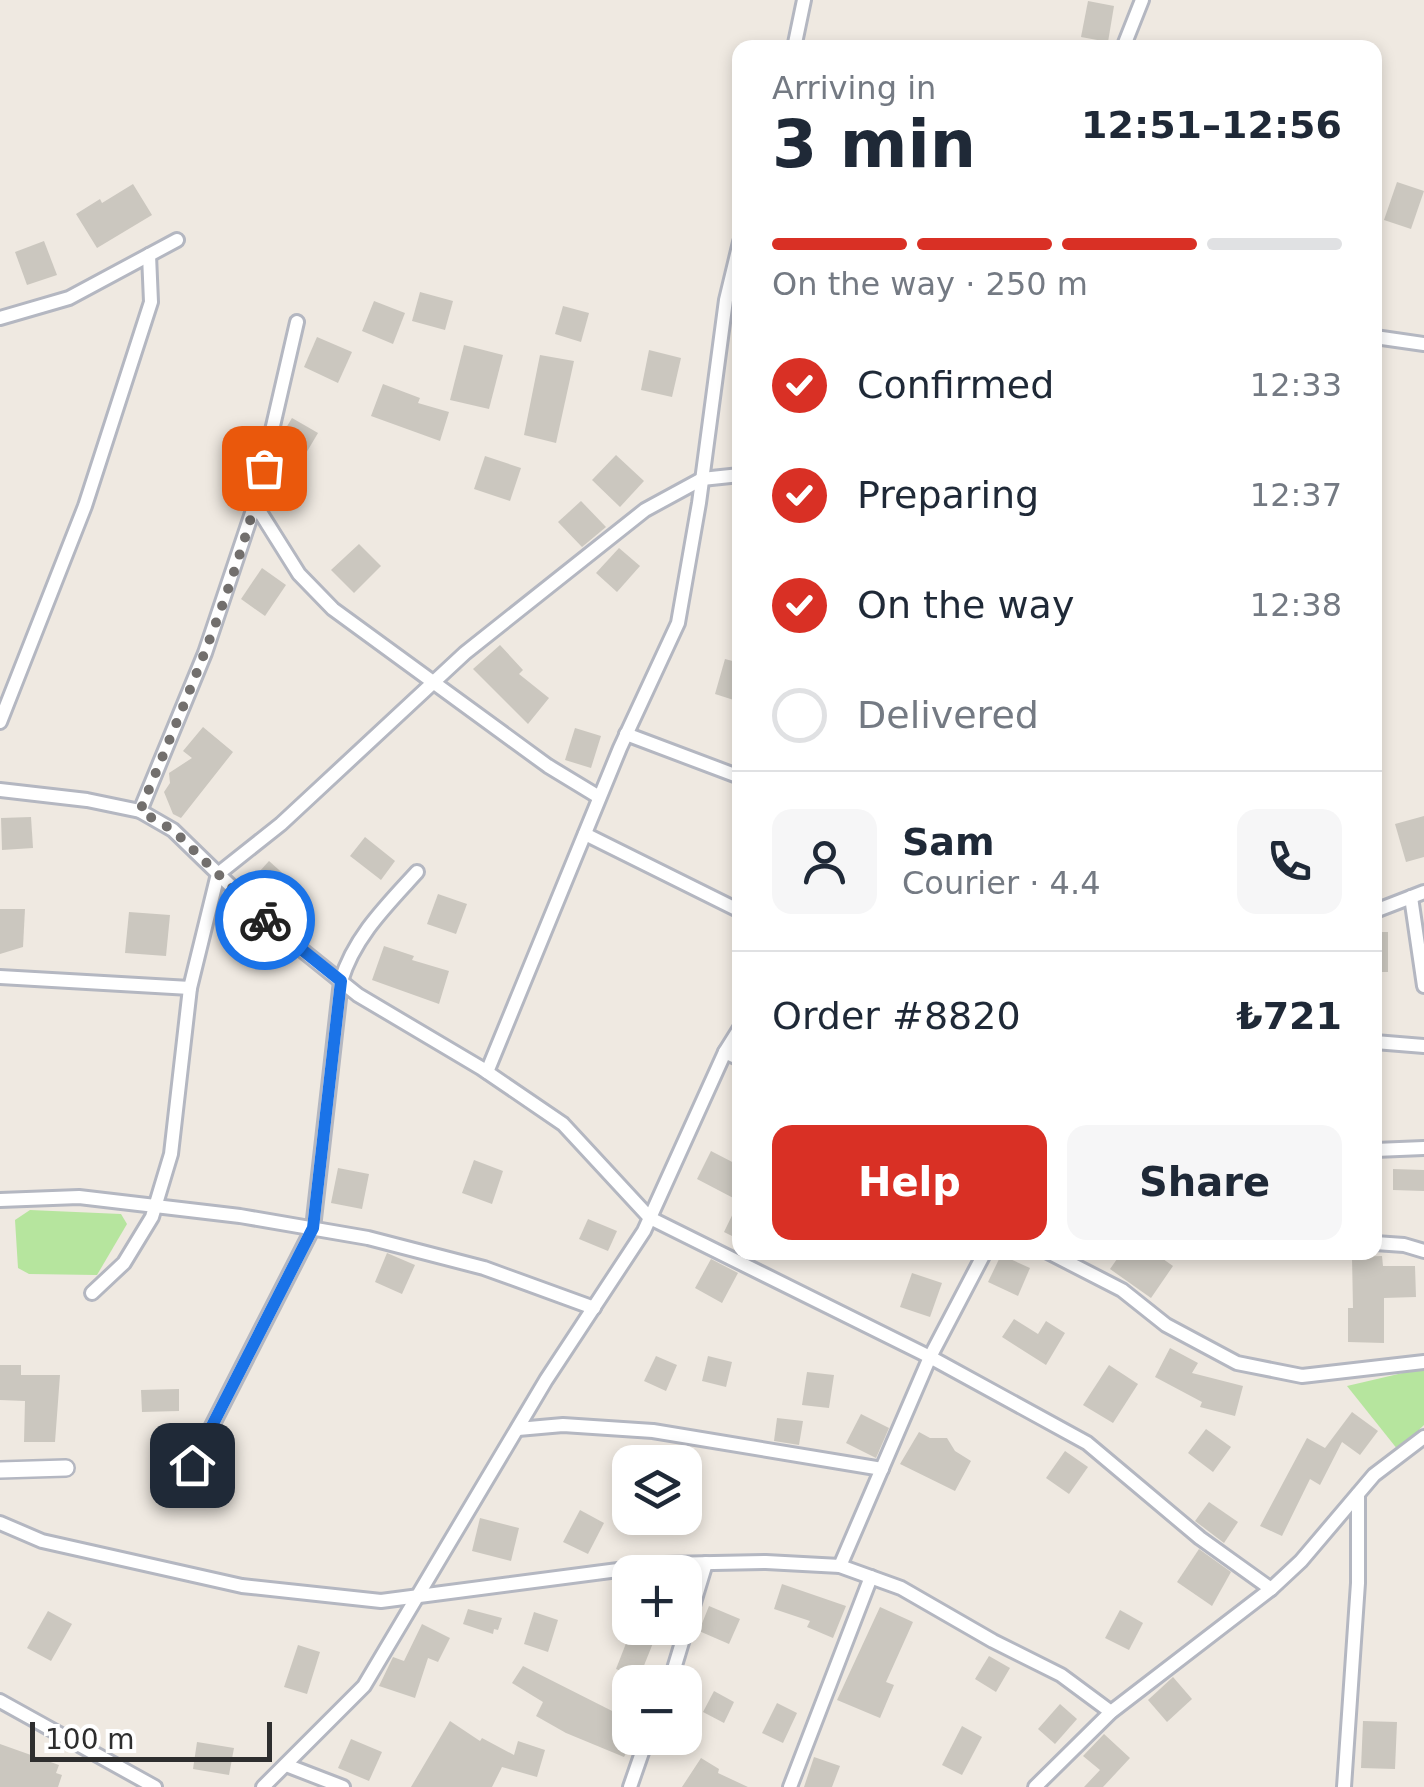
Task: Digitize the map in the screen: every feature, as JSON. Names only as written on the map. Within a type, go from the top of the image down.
[{"type":"street","points":[[796,40],[804,0]]},
{"type":"street","points":[[1127,40],[1142,0]]},
{"type":"street","points":[[0,318],[69,298],[177,240]]},
{"type":"street","points":[[0,722],[84,506],[151,302],[149,255]]},
{"type":"street","points":[[487,1072],[626,734],[678,623],[732,306]]},
{"type":"street","points":[[140,811],[205,653],[255,504],[297,322]]},
{"type":"street","points":[[1382,338],[1424,344]]},
{"type":"street","points":[[92,1293],[124,1263],[152,1217],[170,1154],[190,988],[218,874],[281,824],[465,653],[645,510],[702,479],[732,477]]},
{"type":"street","points":[[255,504],[299,574],[333,609],[548,766],[600,797]]},
{"type":"street","points":[[626,734],[732,774]]},
{"type":"street","points":[[0,790],[87,800],[140,811],[173,830],[272,926],[358,996],[487,1072],[563,1124],[650,1218],[732,1258]]},
{"type":"street","points":[[584,834],[732,907]]},
{"type":"street","points":[[192,1465],[313,1228],[346,962],[373,920],[417,872]]},
{"type":"street","points":[[1382,908],[1418,895],[1424,986]]},
{"type":"street","points":[[0,977],[190,988]]},
{"type":"street","points":[[263,1787],[364,1686],[650,1218],[732,1041]]},
{"type":"street","points":[[1382,1043],[1424,1046]]},
{"type":"street","points":[[725,1052],[732,1055]]},
{"type":"street","points":[[1382,1150],[1424,1148]]},
{"type":"street","points":[[0,1205],[79,1197],[313,1228],[484,1268],[594,1308]]},
{"type":"street","points":[[1382,1244],[1424,1251]]},
{"type":"street","points":[[735,1260],[930,1356],[1087,1443],[1200,1538],[1271,1589]]},
{"type":"street","points":[[840,1566],[930,1356],[981,1260]]},
{"type":"street","points":[[1064,1260],[1122,1290],[1166,1325],[1237,1362],[1302,1376],[1424,1362]]},
{"type":"street","points":[[518,1429],[563,1424],[652,1431],[882,1469]]},
{"type":"street","points":[[1035,1787],[1111,1712],[1271,1589],[1374,1475],[1424,1437]]},
{"type":"street","points":[[0,1470],[66,1468]]},
{"type":"street","points":[[1344,1787],[1358,1583],[1358,1494]]},
{"type":"street","points":[[0,1523],[42,1541],[242,1586],[381,1602],[664,1564],[840,1566],[901,1588],[1061,1675],[1111,1712]]},
{"type":"street","points":[[675,1665],[706,1563]]},
{"type":"street","points":[[790,1787],[871,1577]]},
{"type":"street","points":[[0,1701],[155,1787]]},
{"type":"street","points":[[630,1787],[641,1755]]},
{"type":"street","points":[[286,1764],[342,1787]]},
{"type":"green space","points":[[30,1210],[121,1214],[127,1224],[97,1275],[29,1274],[18,1268],[15,1220]]},
{"type":"green space","points":[[1424,1368],[1424,1425],[1398,1450],[1347,1386]]},
{"type":"building","points":[[1088,1],[1114,6],[1108,40],[1081,37]]},
{"type":"building","points":[[1397,182],[1424,191],[1411,229],[1384,220]]},
{"type":"building","points":[[133,184],[152,215],[97,248],[76,214]]},
{"type":"building","points":[[44,241],[57,275],[27,285],[15,252]]},
{"type":"building","points":[[420,292],[453,301],[445,330],[412,321]]},
{"type":"building","points":[[374,301],[405,313],[393,344],[362,331]]},
{"type":"building","points":[[563,306],[589,313],[581,342],[555,334]]},
{"type":"building","points":[[317,337],[352,352],[338,383],[304,367]]},
{"type":"building","points":[[464,345],[503,355],[489,409],[450,400]]},
{"type":"building","points":[[649,350],[681,358],[672,397],[641,390]]},
{"type":"building","points":[[540,355],[574,361],[556,443],[524,435]]},
{"type":"building","points":[[383,384],[420,398],[418,403],[449,412],[440,441],[371,416]]},
{"type":"building","points":[[292,418],[318,433],[299,465],[277,452]]},
{"type":"building","points":[[616,455],[644,481],[620,507],[592,480]]},
{"type":"building","points":[[485,456],[521,468],[510,501],[474,489]]},
{"type":"building","points":[[581,501],[606,527],[582,547],[558,522]]},
{"type":"building","points":[[359,544],[381,566],[354,593],[331,570]]},
{"type":"building","points":[[619,548],[640,566],[617,592],[596,573]]},
{"type":"building","points":[[262,568],[286,585],[265,616],[241,599]]},
{"type":"building","points":[[500,645],[523,670],[519,674],[549,698],[528,724],[473,669]]},
{"type":"building","points":[[725,659],[732,661],[732,699],[715,694]]},
{"type":"building","points":[[203,727],[233,752],[181,818],[173,814],[164,792],[170,783],[169,773],[192,758],[183,751]]},
{"type":"building","points":[[575,728],[601,736],[591,768],[565,760]]},
{"type":"building","points":[[1424,816],[1424,857],[1406,862],[1395,824]]},
{"type":"building","points":[[31,817],[33,848],[2,850],[1,818]]},
{"type":"building","points":[[365,837],[395,861],[381,880],[350,856]]},
{"type":"building","points":[[269,861],[298,887],[279,908],[250,882]]},
{"type":"building","points":[[438,894],[467,904],[456,934],[427,924]]},
{"type":"building","points":[[0,909],[25,909],[23,947],[0,954]]},
{"type":"building","points":[[129,912],[170,915],[166,956],[125,953]]},
{"type":"building","points":[[1382,932],[1388,932],[1388,972],[1382,972]]},
{"type":"building","points":[[384,946],[414,956],[412,960],[449,971],[439,1004],[372,980]]},
{"type":"building","points":[[711,1151],[732,1162],[732,1197],[697,1179]]},
{"type":"building","points":[[474,1160],[503,1171],[492,1204],[462,1193]]},
{"type":"building","points":[[338,1168],[369,1174],[362,1209],[331,1203]]},
{"type":"building","points":[[1393,1169],[1424,1170],[1424,1191],[1393,1190]]},
{"type":"building","points":[[732,1215],[732,1236],[724,1232]]},
{"type":"building","points":[[588,1219],[617,1231],[608,1251],[579,1239]]},
{"type":"building","points":[[387,1253],[415,1265],[402,1294],[375,1282]]},
{"type":"building","points":[[1382,1256],[1383,1266],[1415,1266],[1416,1297],[1384,1298],[1384,1343],[1348,1342],[1348,1308],[1353,1308],[1352,1260],[1382,1260]]},
{"type":"building","points":[[711,1259],[738,1273],[722,1303],[695,1288]]},
{"type":"building","points":[[999,1260],[1012,1260],[1030,1268],[1018,1296],[988,1282]]},
{"type":"building","points":[[1116,1260],[1164,1260],[1173,1266],[1151,1298],[1110,1269]]},
{"type":"building","points":[[912,1273],[942,1283],[930,1317],[900,1307]]},
{"type":"building","points":[[1014,1319],[1038,1334],[1046,1321],[1065,1333],[1046,1365],[1002,1337]]},
{"type":"building","points":[[1170,1348],[1198,1363],[1192,1373],[1243,1386],[1235,1416],[1200,1407],[1202,1402],[1155,1377]]},
{"type":"building","points":[[656,1356],[677,1365],[666,1391],[644,1381]]},
{"type":"building","points":[[708,1356],[732,1362],[726,1387],[702,1381]]},
{"type":"building","points":[[0,1365],[21,1365],[21,1375],[60,1375],[55,1442],[24,1442],[25,1401],[0,1400]]},
{"type":"building","points":[[1109,1365],[1138,1384],[1113,1423],[1083,1405]]},
{"type":"building","points":[[807,1372],[834,1375],[829,1408],[802,1405]]},
{"type":"building","points":[[179,1389],[179,1411],[142,1412],[141,1390]]},
{"type":"building","points":[[1352,1412],[1378,1431],[1360,1455],[1342,1442],[1320,1485],[1310,1479],[1282,1536],[1260,1526],[1307,1438],[1325,1448]]},
{"type":"building","points":[[861,1414],[889,1428],[876,1458],[846,1443]]},
{"type":"building","points":[[777,1418],[803,1421],[799,1445],[774,1441]]},
{"type":"building","points":[[1206,1429],[1231,1447],[1213,1472],[1188,1453]]},
{"type":"building","points":[[919,1432],[930,1438],[947,1438],[955,1451],[971,1461],[955,1491],[900,1464]]},
{"type":"building","points":[[1065,1451],[1088,1467],[1069,1494],[1046,1478]]},
{"type":"building","points":[[1209,1502],[1238,1522],[1224,1543],[1195,1521]]},
{"type":"building","points":[[580,1510],[604,1523],[588,1554],[563,1542]]},
{"type":"building","points":[[480,1518],[519,1528],[511,1561],[472,1551]]},
{"type":"building","points":[[1199,1549],[1231,1572],[1212,1606],[1177,1582]]},
{"type":"building","points":[[782,1584],[846,1606],[833,1638],[807,1627],[810,1621],[774,1609]]},
{"type":"building","points":[[709,1606],[740,1619],[729,1644],[702,1632]]},
{"type":"building","points":[[880,1607],[913,1622],[886,1682],[894,1685],[880,1718],[837,1700]]},
{"type":"building","points":[[468,1609],[502,1618],[498,1630],[494,1629],[493,1634],[463,1624]]},
{"type":"building","points":[[1120,1610],[1143,1623],[1129,1650],[1105,1638]]},
{"type":"building","points":[[48,1611],[72,1624],[51,1661],[27,1648]]},
{"type":"building","points":[[534,1612],[558,1620],[548,1652],[524,1644]]},
{"type":"building","points":[[422,1624],[450,1638],[438,1662],[428,1658],[415,1698],[379,1686],[393,1657],[404,1661]]},
{"type":"building","points":[[298,1645],[320,1652],[307,1694],[284,1687]]},
{"type":"building","points":[[625,1645],[652,1645],[644,1665],[618,1665]]},
{"type":"building","points":[[989,1656],[1010,1668],[996,1692],[975,1679]]},
{"type":"building","points":[[523,1666],[612,1711],[612,1752],[536,1716],[543,1702],[512,1683]]},
{"type":"building","points":[[1173,1677],[1192,1699],[1167,1722],[1148,1700]]},
{"type":"building","points":[[714,1691],[734,1702],[724,1723],[703,1712]]},
{"type":"building","points":[[777,1703],[797,1713],[783,1743],[762,1733]]},
{"type":"building","points":[[1060,1704],[1077,1719],[1055,1744],[1038,1729]]},
{"type":"building","points":[[450,1721],[480,1741],[482,1738],[514,1755],[518,1741],[545,1750],[537,1777],[502,1767],[492,1787],[411,1787]]},
{"type":"building","points":[[1363,1721],[1397,1722],[1395,1769],[1361,1768]]},
{"type":"building","points":[[962,1726],[982,1737],[962,1775],[942,1765]]},
{"type":"building","points":[[1104,1734],[1130,1758],[1103,1787],[1084,1787],[1100,1770],[1083,1756]]},
{"type":"building","points":[[351,1739],[382,1752],[369,1781],[338,1768]]},
{"type":"building","points":[[197,1742],[234,1748],[229,1775],[193,1769]]},
{"type":"building","points":[[0,1744],[59,1765],[56,1773],[62,1775],[58,1787],[0,1787]]},
{"type":"building","points":[[814,1757],[840,1766],[832,1787],[804,1787]]},
{"type":"building","points":[[701,1758],[719,1769],[718,1773],[748,1787],[682,1787]]},
{"type":"way so far","points":[[264,468],[205,653],[140,811],[173,830],[265,920]]},
{"type":"route","points":[[192,1465],[313,1228],[341,981],[265,920]]}]
